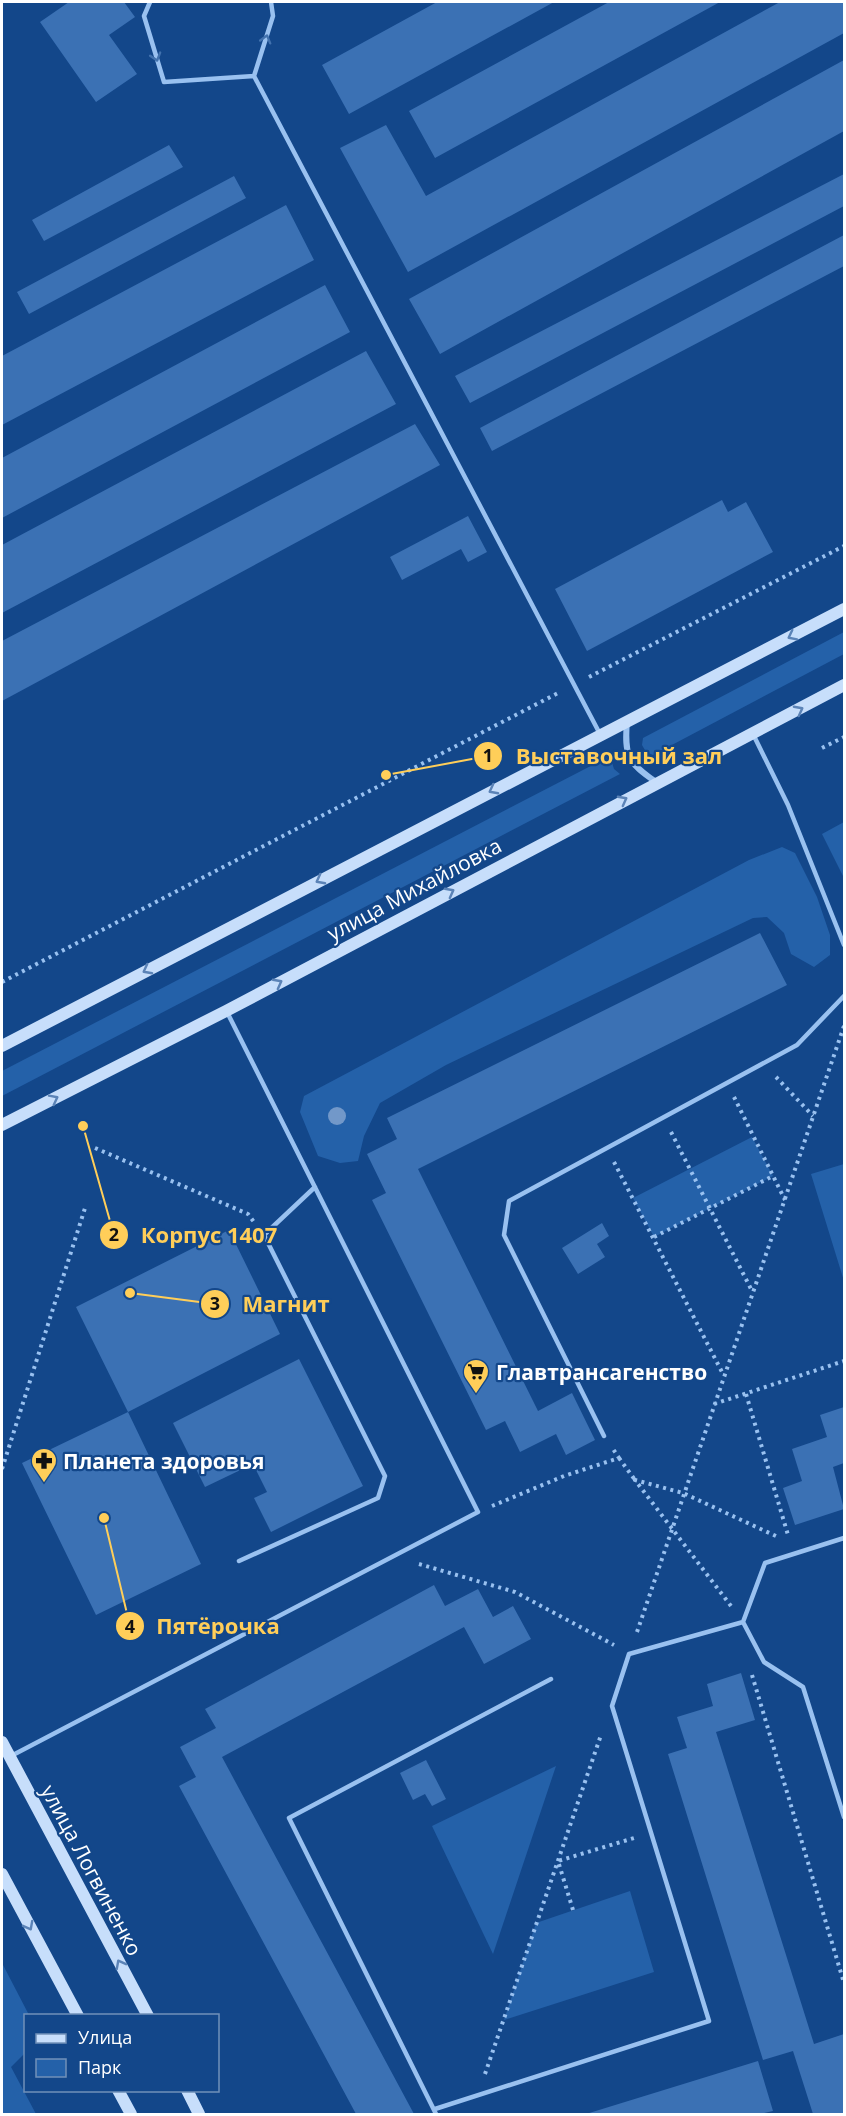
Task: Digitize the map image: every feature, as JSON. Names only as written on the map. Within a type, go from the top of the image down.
[{"type":"main road","points":[[2,1046],[844,609]]},
{"type":"main road","name":"улица Михайловка","points":[[2,1125],[226,1011],[656,782],[753,734],[844,685]]},
{"type":"main road","name":"улица Логвиненко","points":[[2,1743],[147,2014]]},
{"type":"main road","points":[[2,1874],[77,2014]]},
{"type":"main road","points":[[119,2092],[131,2115]]},
{"type":"main road","points":[[188,2092],[199,2115]]},
{"type":"street","points":[[627,720],[625,746],[635,768],[656,782]]},
{"type":"lane","points":[[150,2],[144,16],[164,82],[254,76]]},
{"type":"lane","points":[[271,2],[273,16],[254,76],[576,684],[600,734]]},
{"type":"lane","points":[[753,734],[788,805],[844,945]]},
{"type":"lane","points":[[604,1436],[504,1235],[509,1201],[797,1045],[844,996]]},
{"type":"lane","points":[[9,1757],[478,1512],[226,1011]]},
{"type":"lane","points":[[239,1561],[378,1498],[385,1476],[264,1235],[315,1187]]},
{"type":"lane","points":[[844,1538],[765,1563],[743,1622],[764,1662],[804,1687],[844,1817]]},
{"type":"lane","points":[[551,1679],[289,1818],[435,2112],[478,2095],[709,2021],[612,1706],[629,1654],[743,1622]]},
{"type":"path","points":[[2,982],[844,546]]},
{"type":"path","points":[[822,748],[844,737]]},
{"type":"path","points":[[394,1557],[515,1592],[629,1654],[844,1026]]},
{"type":"path","points":[[764,1064],[813,1116]]},
{"type":"path","points":[[727,1083],[785,1200]]},
{"type":"path","points":[[664,1118],[752,1292]]},
{"type":"path","points":[[95,1148],[147,1173],[248,1214],[264,1235]]},
{"type":"path","points":[[606,1148],[724,1376]]},
{"type":"path","points":[[654,1237],[773,1176]]},
{"type":"path","points":[[2,1469],[86,1205]]},
{"type":"path","points":[[714,1405],[844,1361]]},
{"type":"path","points":[[746,1394],[788,1535],[811,1549]]},
{"type":"path","points":[[604,1436],[671,1531],[743,1622]]},
{"type":"path","points":[[478,1512],[564,1476],[619,1458]]},
{"type":"path","points":[[635,1480],[683,1493],[775,1538],[799,1531]]},
{"type":"path","points":[[750,1670],[844,1983]]},
{"type":"path","points":[[478,2095],[612,1706]]},
{"type":"path","points":[[558,1861],[652,1833]]},
{"type":"path","points":[[558,1861],[573,1910]]},
{"type":"green space","points":[[844,632],[844,654],[653,755],[646,752],[642,745],[643,738]]},
{"type":"green space","points":[[610,756],[614,769],[620,774],[2,1096],[2,1071]]},
{"type":"green space","points":[[844,822],[844,878],[822,834]]},
{"type":"green space","points":[[782,847],[795,853],[817,897],[830,935],[830,955],[814,967],[791,954],[784,933],[767,917],[753,918],[446,1065],[380,1103],[364,1136],[358,1161],[340,1163],[318,1156],[300,1112],[304,1096],[749,860]]},
{"type":"green space","points":[[752,1137],[773,1176],[654,1237],[633,1198]]},
{"type":"green space","points":[[844,1164],[844,1281],[811,1174]]},
{"type":"green space","points":[[556,1766],[493,1954],[432,1826]]},
{"type":"green space","points":[[630,1891],[654,1972],[504,2020],[536,1923]]},
{"type":"green space","points":[[2,1963],[28,2014],[24,2014],[24,2054],[11,2067],[36,2114],[2,2114]]},
{"type":"building","points":[[69,2],[124,2],[135,17],[109,35],[137,74],[96,102],[40,22]]},
{"type":"building","points":[[437,2],[554,2],[349,114],[322,65]]},
{"type":"building","points":[[609,2],[720,2],[435,158],[409,111]]},
{"type":"building","points":[[780,2],[844,2],[844,33],[408,272],[340,148],[386,125],[426,196]]},
{"type":"building","points":[[844,60],[844,131],[440,354],[409,299]]},
{"type":"building","points":[[169,145],[183,167],[44,241],[32,220]]},
{"type":"building","points":[[844,174],[844,206],[470,403],[455,376]]},
{"type":"building","points":[[234,176],[246,198],[29,314],[17,292]]},
{"type":"building","points":[[286,205],[314,260],[2,425],[2,356]]},
{"type":"building","points":[[844,235],[844,266],[492,451],[480,428]]},
{"type":"building","points":[[325,285],[350,332],[2,518],[2,458]]},
{"type":"building","points":[[366,351],[396,404],[2,613],[2,545]]},
{"type":"building","points":[[415,424],[440,465],[2,701],[2,641]]},
{"type":"building","points":[[722,500],[728,512],[746,502],[773,552],[587,651],[555,589]]},
{"type":"building","points":[[468,516],[487,552],[468,562],[461,549],[402,580],[390,557]]},
{"type":"building","points":[[760,933],[787,985],[418,1169],[538,1411],[572,1393],[595,1440],[566,1455],[556,1434],[520,1452],[505,1421],[486,1430],[372,1200],[386,1193],[367,1154],[397,1139],[387,1118]]},
{"type":"building","points":[[602,1223],[609,1236],[597,1244],[605,1257],[578,1274],[562,1248]]},
{"type":"building","points":[[229,1230],[280,1334],[128,1412],[76,1307]]},
{"type":"building","points":[[299,1359],[363,1486],[271,1532],[254,1498],[267,1492],[253,1464],[205,1487],[173,1423]]},
{"type":"building","points":[[844,1407],[844,1463],[833,1467],[844,1509],[795,1525],[783,1488],[802,1481],[792,1449],[827,1437],[820,1415]]},
{"type":"building","points":[[128,1412],[201,1564],[96,1615],[22,1463]]},
{"type":"building","points":[[434,1585],[445,1606],[478,1589],[493,1617],[513,1606],[531,1639],[484,1664],[464,1627],[222,1757],[414,2114],[356,2114],[179,1786],[196,1777],[180,1747],[216,1728],[205,1709]]},
{"type":"building","points":[[741,1673],[755,1720],[716,1732],[814,2044],[844,2034],[844,2114],[813,2114],[793,2051],[763,2060],[668,1754],[687,1748],[677,1717],[713,1706],[707,1684]]},
{"type":"building","points":[[426,1760],[446,1799],[432,1806],[425,1794],[413,1800],[400,1773]]},
{"type":"building","points":[[758,2061],[773,2111],[760,2114],[586,2114]]},
{"type":"place","name":"Выставочный зал","points":[[386,775]]},
{"type":"place","name":"Корпус 1407","points":[[83,1126]]},
{"type":"place","name":"Магнит","points":[[130,1293]]},
{"type":"place","name":"Главтрансагенство","points":[[476,1395]]},
{"type":"place","name":"Планета здоровья","points":[[44,1484]]},
{"type":"place","name":"Пятёрочка","points":[[104,1518]]}]
